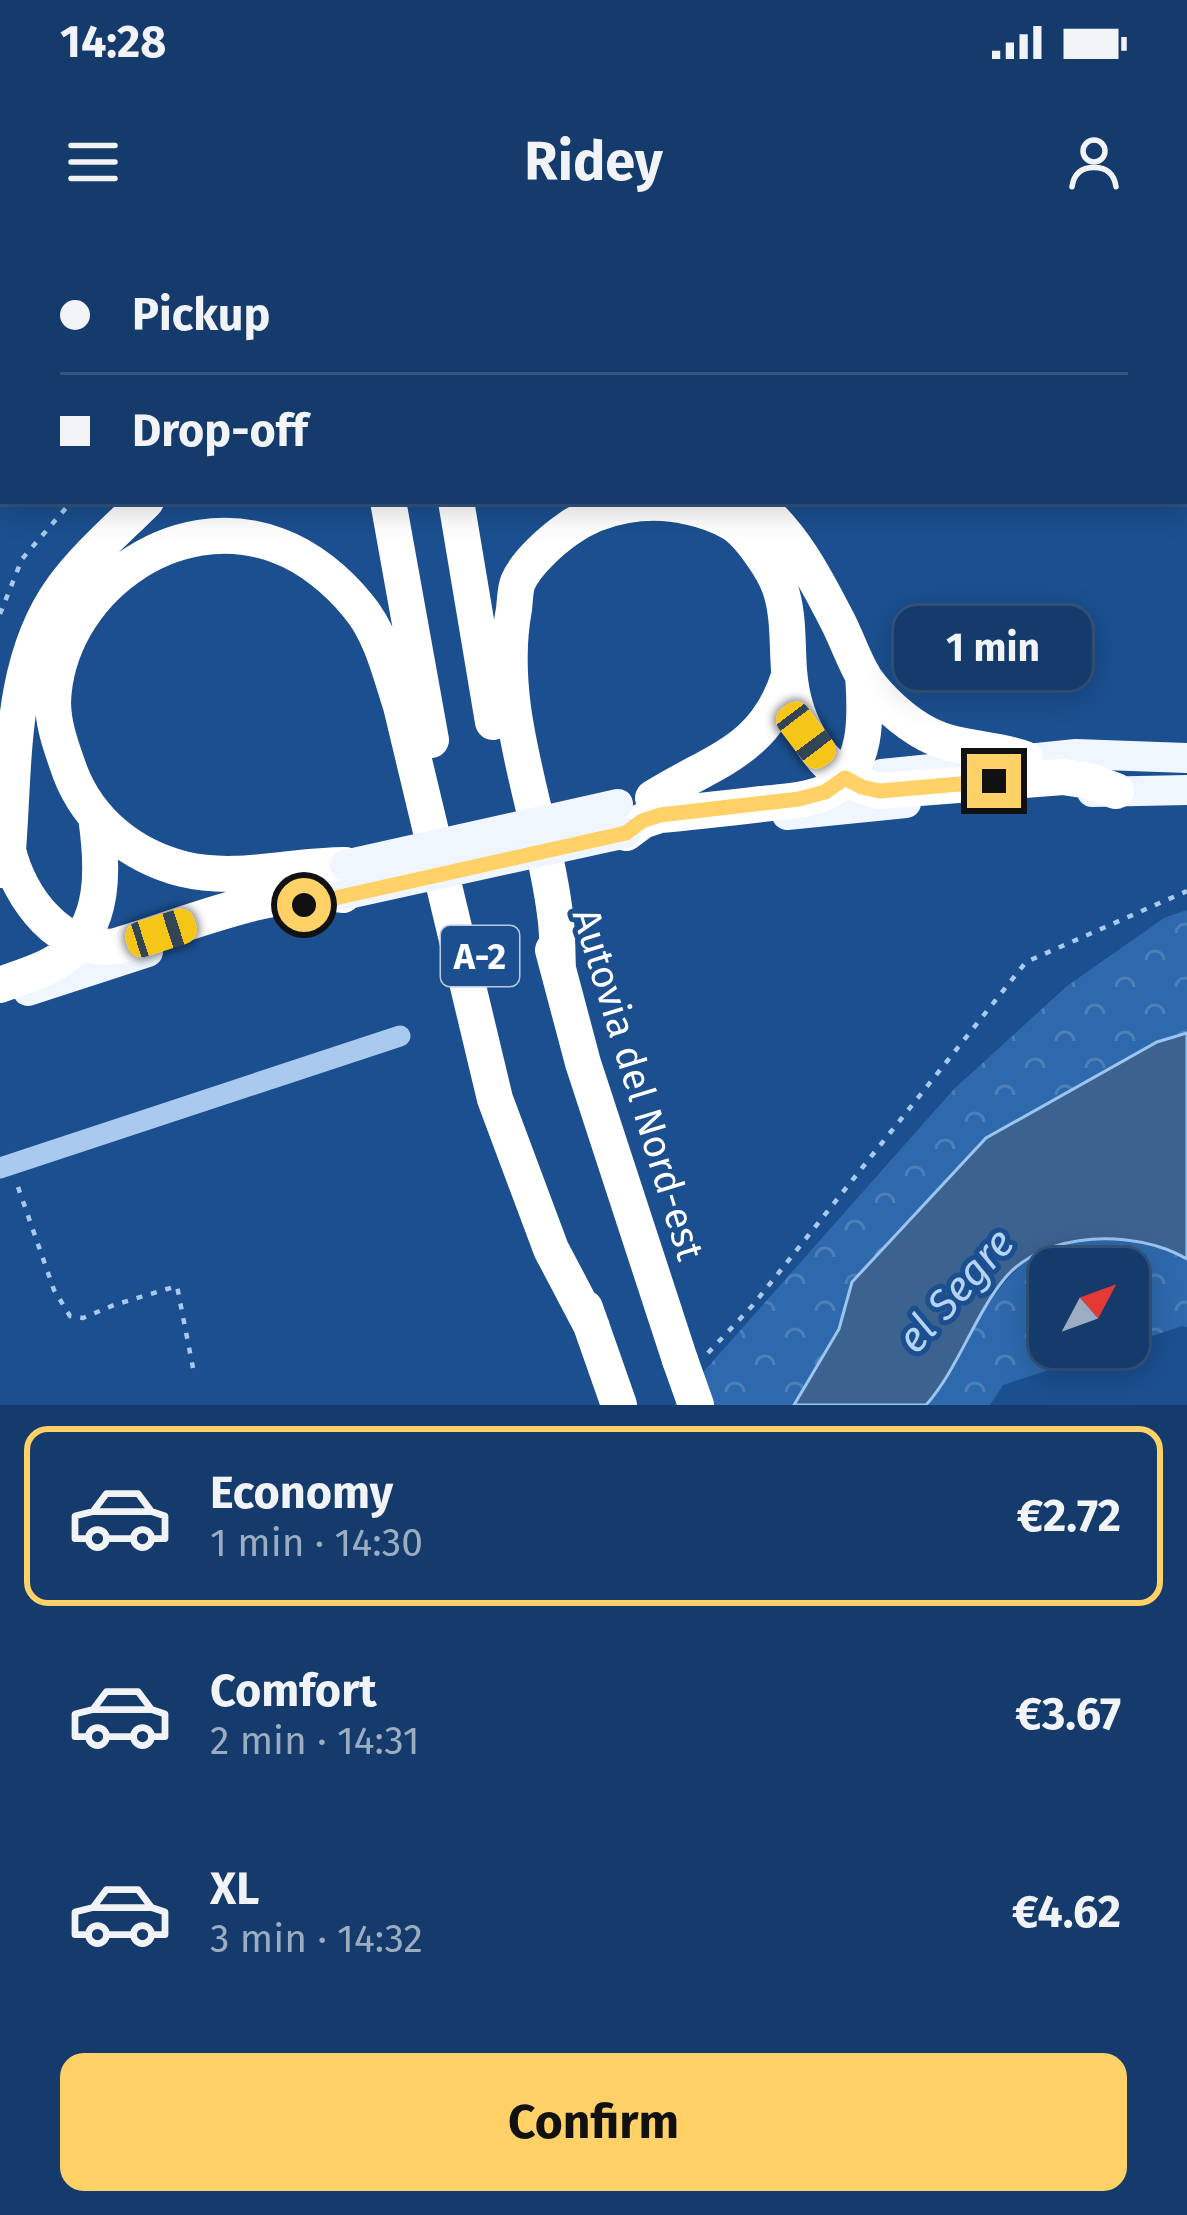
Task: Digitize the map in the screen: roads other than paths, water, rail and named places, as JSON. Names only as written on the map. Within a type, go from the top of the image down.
[{"type":"highway","points":[[143,504],[65,584],[38,631],[23,684],[4,860],[27,898],[59,930],[78,943],[100,949],[335,884]]},
{"type":"highway","name":"A-2","points":[[389,504],[444,808],[514,1090],[618,1402]]},
{"type":"highway","name":"Autovia del Nord-est","points":[[457,504],[495,734],[583,1064],[696,1405]]},
{"type":"highway","points":[[558,969],[555,913],[510,678],[511,625],[519,581],[550,541],[584,517],[642,504]]},
{"type":"highway","points":[[676,504],[734,524],[780,586],[797,712],[824,760],[845,778],[880,791],[1063,777],[1116,791]]},
{"type":"highway","points":[[756,504],[771,516],[806,563],[839,624],[862,675],[864,738],[845,778],[825,792],[642,821],[633,812],[747,743],[781,702],[789,676]]},
{"type":"highway","points":[[335,884],[316,865],[242,875],[182,868],[120,840],[96,817],[74,782],[61,746],[53,700],[77,621],[92,597],[121,571],[149,554],[194,539],[253,539],[304,558],[361,608],[384,653],[401,706],[495,1099],[551,1249],[592,1327]]},
{"type":"highway","points":[[862,675],[905,720],[929,736],[1025,759]]},
{"type":"highway","points":[[0,985],[42,969],[78,943],[96,906],[101,882],[96,817]]},
{"type":"main road","points":[[845,778],[1076,754],[1187,758]]},
{"type":"main road","points":[[0,1001],[244,921],[335,884],[633,812],[1187,790]]},
{"type":"main road","points":[[0,968],[78,943]]},
{"type":"street","points":[[5,1167],[400,1036]]},
{"type":"water","name":"el Segre","points":[[1187,1033],[1187,1259],[1166,1249],[1117,1239],[1029,1248],[1029,1258],[1005,1278],[926,1405],[794,1405],[839,1329],[852,1282],[986,1138],[1157,1042]]}]
